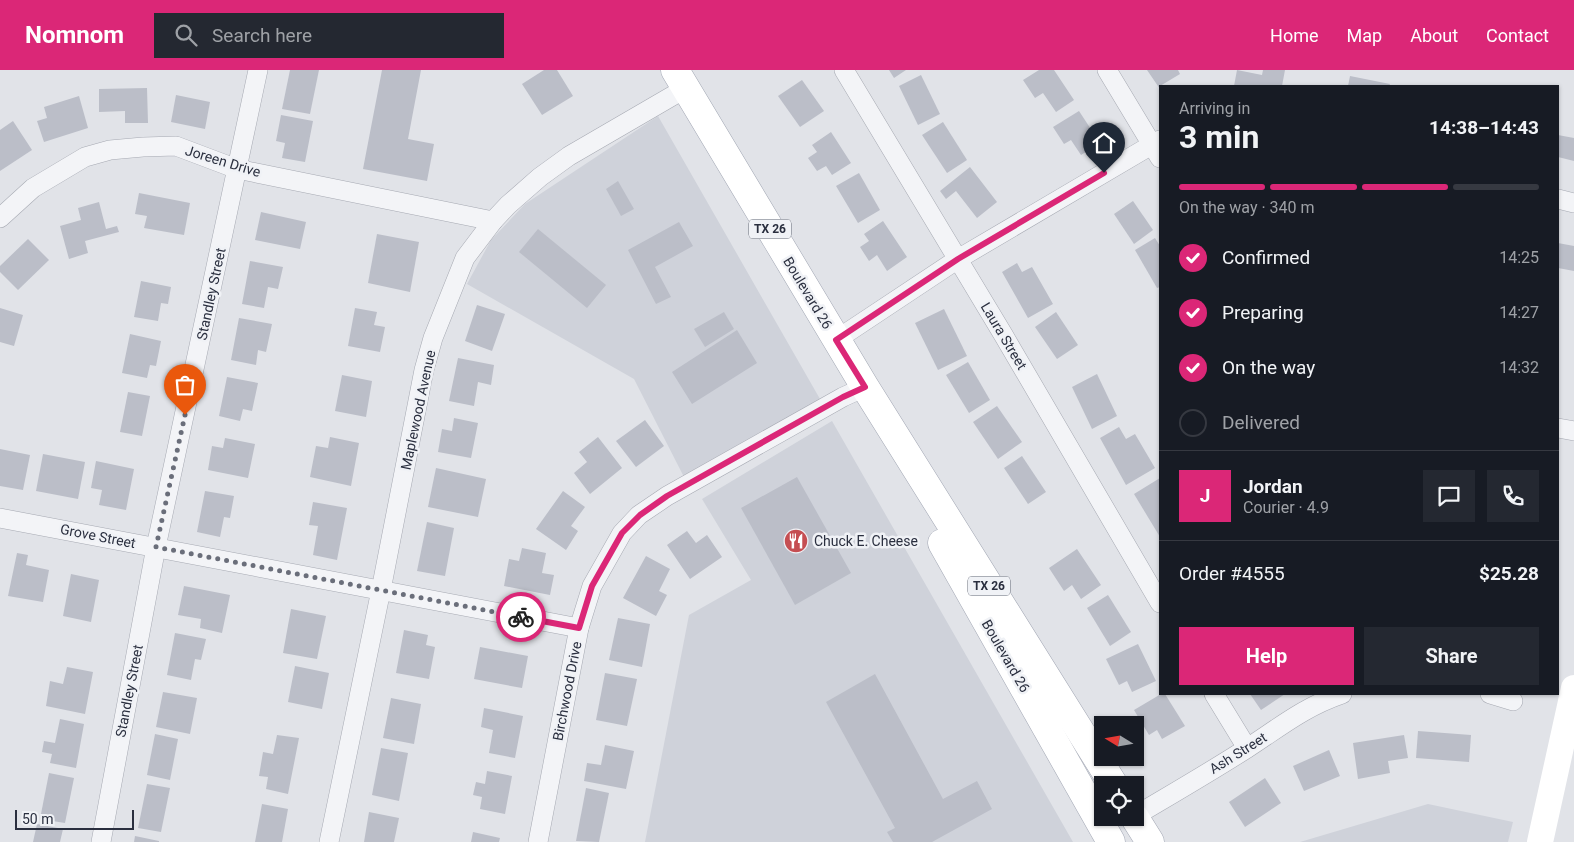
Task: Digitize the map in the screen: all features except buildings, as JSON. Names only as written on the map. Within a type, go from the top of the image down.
[{"type":"main road","name":"Boulevard 26","points":[[680,79],[836,340],[1108,776]]},
{"type":"main road","name":"Boulevard 26","points":[[865,387],[920,505],[1109,838]]},
{"type":"main road","points":[[1540,842],[1574,688]]},
{"type":"main road","points":[[1140,826],[1150,842]]},
{"type":"street","name":"Standley Street","points":[[101,842],[156,547],[258,70]]},
{"type":"street","name":"Laura Street","points":[[844,70],[1004,336],[1159,601]]},
{"type":"street","points":[[836,340],[958,259],[1157,147],[1107,70]]},
{"type":"street","name":"Maplewood Avenue","points":[[329,842],[382,590],[424,370],[433,338],[465,258],[493,221],[540,177],[680,79]]},
{"type":"street","name":"Joreen Drive","points":[[0,218],[33,188],[85,157],[110,150],[176,146],[238,169],[493,221]]},
{"type":"street","points":[[1559,199],[1574,202]]},
{"type":"street","name":"Birchwood Drive","points":[[538,842],[579,628],[592,586],[622,533],[640,515],[675,491],[843,397],[865,387]]},
{"type":"street","points":[[1559,428],[1574,431]]},
{"type":"street","name":"Grove Street","points":[[0,518],[579,628]]},
{"type":"street","points":[[1215,695],[1247,748]]},
{"type":"street","name":"Ash Street","points":[[1144,811],[1247,748],[1295,715],[1339,695]]},
{"type":"street","points":[[1493,695],[1513,701]]},
{"type":"street","name":"Ash Street","points":[[1109,838],[1123,826]]},
{"type":"shaded area","points":[[658,116],[820,399],[685,479],[634,379],[467,284],[491,240],[525,204]]},
{"type":"shaded area","points":[[832,421],[1073,842],[645,842],[689,615],[751,580],[702,499]]},
{"type":"shaded area","points":[[1428,804],[1513,822],[1508,842],[1300,842]]},
{"type":"way so far","points":[[185,415],[156,547],[521,617]]},
{"type":"place","name":"Chuck E. Cheese","points":[[796,541]]},
{"type":"route","points":[[521,617],[579,628],[592,586],[622,533],[640,515],[680,488],[843,397],[865,387],[836,340],[958,259],[1104,173]]}]
